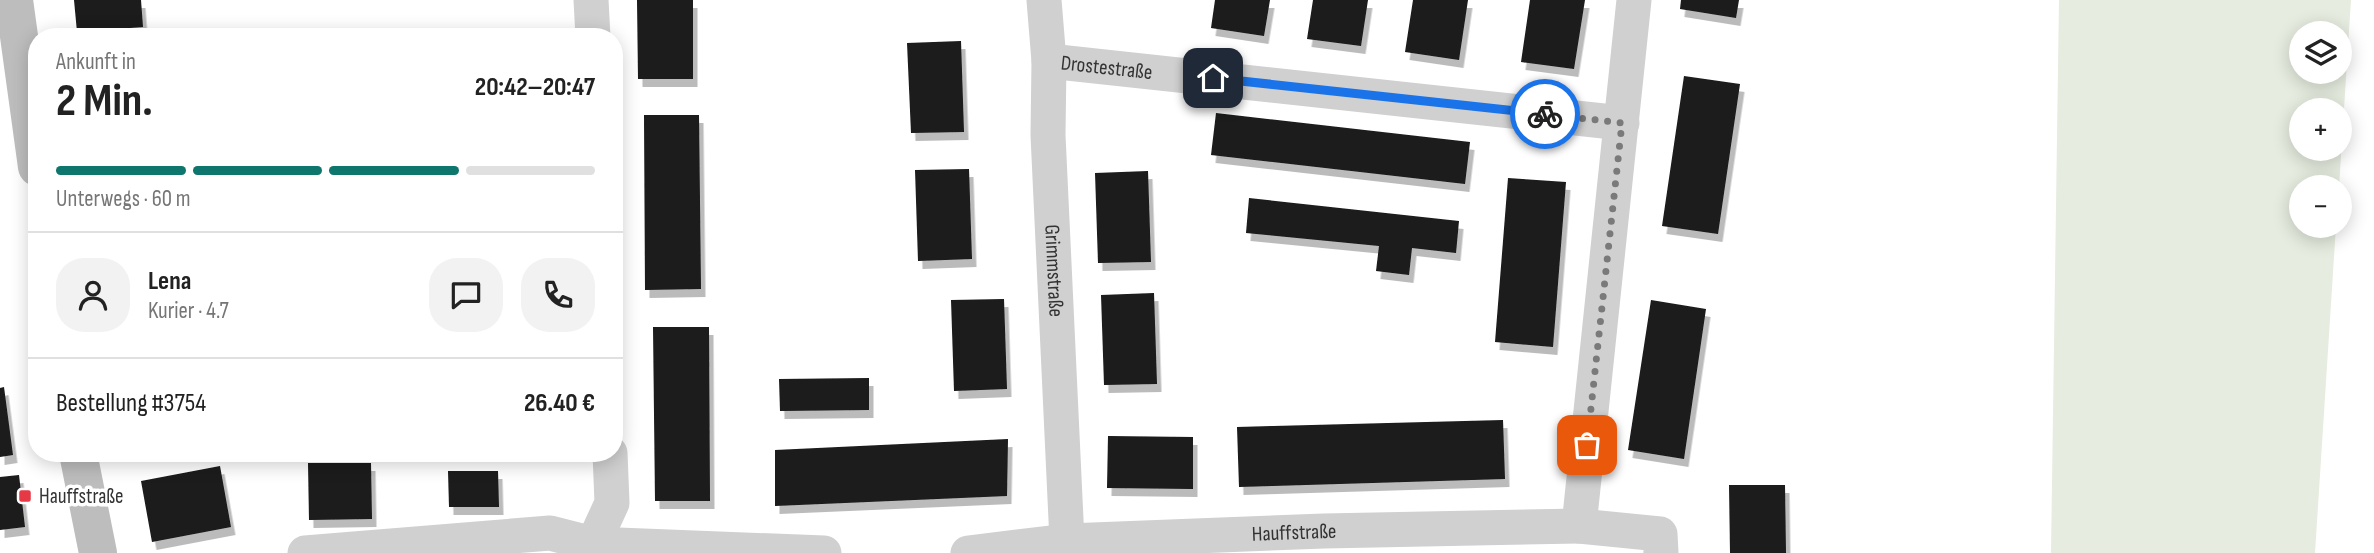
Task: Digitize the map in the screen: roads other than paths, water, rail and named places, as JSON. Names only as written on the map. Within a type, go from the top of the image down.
[{"type":"main road","points":[[14,0],[28,102]]},
{"type":"main road","points":[[80,462],[98,553]]},
{"type":"street","points":[[591,0],[593,28]]},
{"type":"street","name":"Grimmstraße","points":[[1044,0],[1049,61],[1048,135],[1067,541]]},
{"type":"street","points":[[1579,526],[1634,0]]},
{"type":"street","name":"Drostestraße","points":[[1049,61],[1622,123]]},
{"type":"street","points":[[591,549],[612,502],[610,462]]},
{"type":"street","name":"Hauffstraße","points":[[968,553],[1067,541],[1325,542],[1579,526],[1660,534],[1661,553]]},
{"type":"street","points":[[305,553],[550,533],[591,549],[824,553]]},
{"type":"place","name":"Hauffstraße","points":[[25,496]]}]
